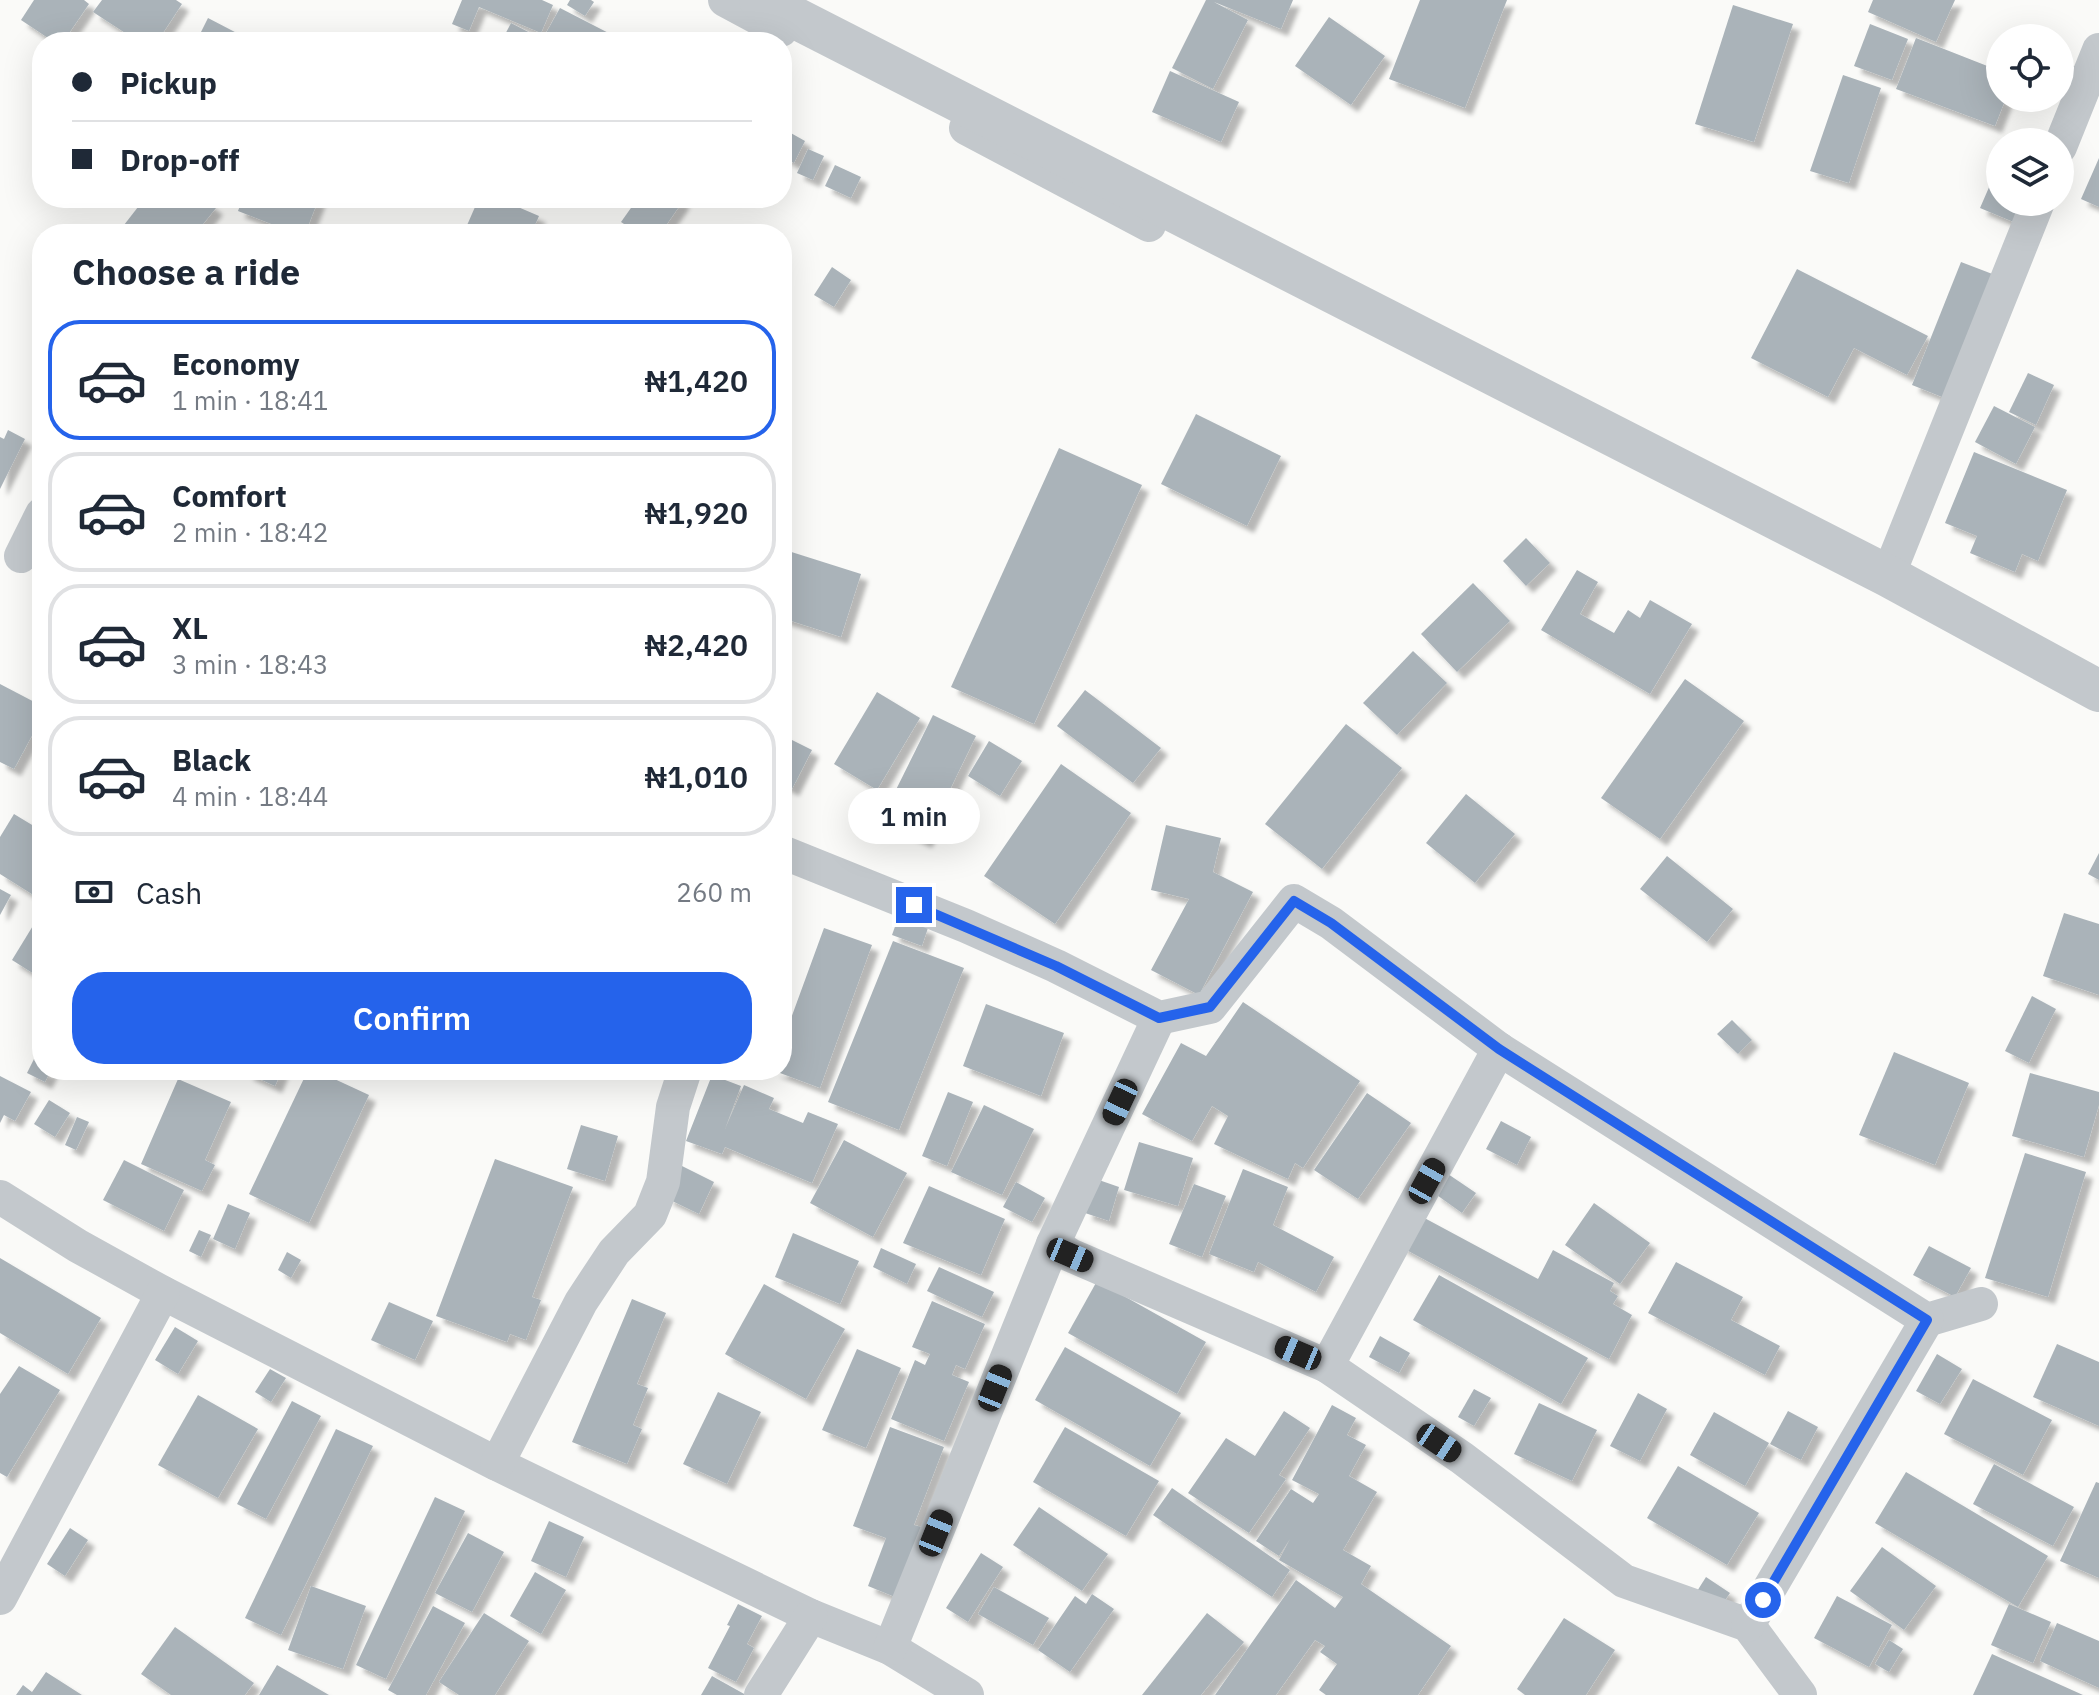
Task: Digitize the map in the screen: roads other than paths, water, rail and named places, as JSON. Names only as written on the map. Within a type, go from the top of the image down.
[{"type":"street","points":[[725,0],[785,32]]},
{"type":"street","points":[[760,0],[1888,576],[2099,691]]},
{"type":"street","points":[[792,36],[1149,225]]},
{"type":"street","points":[[2068,128],[2099,50]]},
{"type":"street","points":[[1888,576],[2032,216]]},
{"type":"street","points":[[21,556],[32,534]]},
{"type":"street","points":[[792,856],[966,926],[1056,966],[1159,1018],[1210,1007],[1294,901],[1331,923],[1499,1049],[1927,1320]]},
{"type":"street","points":[[890,1648],[1053,1244],[1159,1018]]},
{"type":"street","points":[[1327,1366],[1499,1049]]},
{"type":"street","points":[[497,1464],[581,1302],[614,1252],[650,1215],[663,1182],[673,1107],[682,1080]]},
{"type":"street","points":[[0,1197],[78,1246],[163,1293],[497,1464],[811,1616],[890,1648],[967,1695]]},
{"type":"street","points":[[1053,1244],[1070,1255],[1327,1366],[1462,1458],[1624,1581],[1748,1625],[1800,1695]]},
{"type":"street","points":[[0,1598],[163,1293]]},
{"type":"street","points":[[1748,1625],[1927,1320],[1981,1304]]},
{"type":"street","points":[[761,1695],[811,1616]]}]
